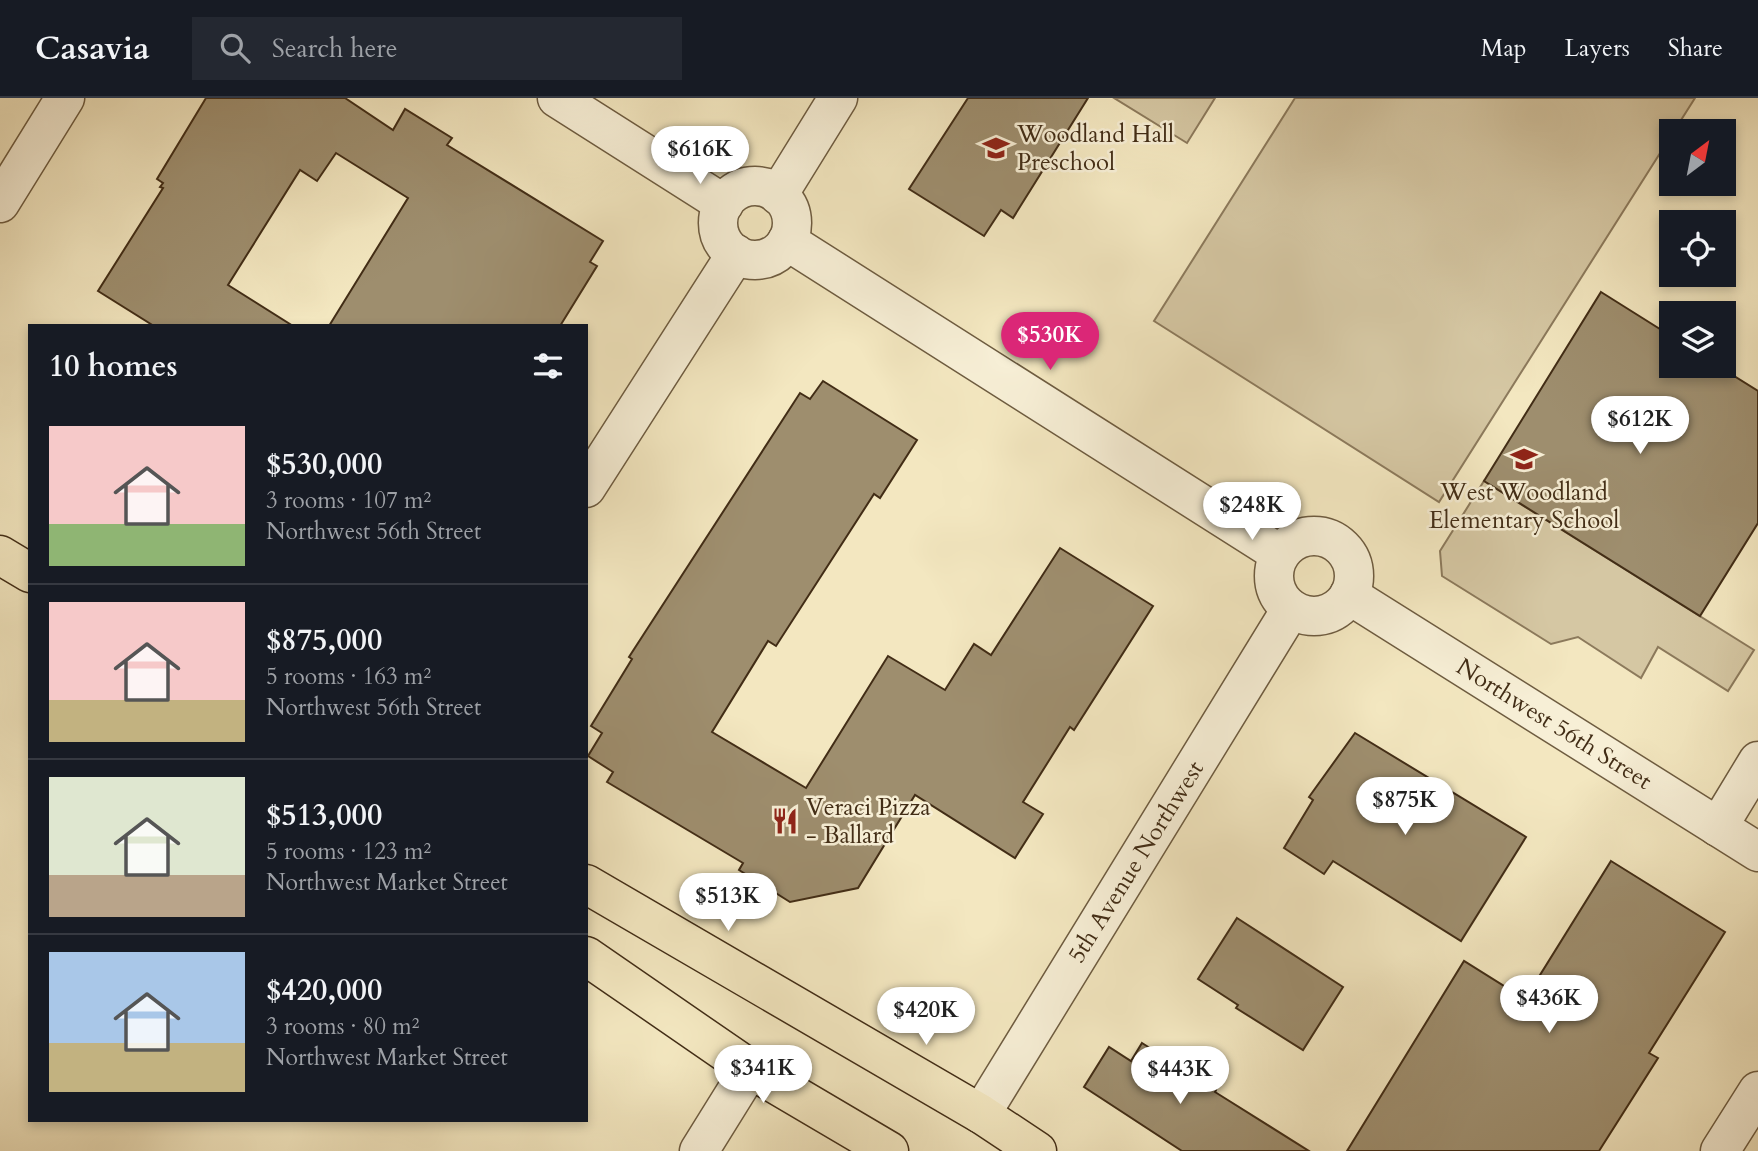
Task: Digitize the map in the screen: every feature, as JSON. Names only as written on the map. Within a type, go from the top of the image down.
[{"type":"main road","points":[[0,555],[28,572]]},
{"type":"main road","points":[[588,885],[981,1114],[1037,1151]]},
{"type":"main road","points":[[588,957],[750,1069],[889,1151]]},
{"type":"street","points":[[0,203],[65,98]]},
{"type":"street","points":[[557,98],[724,204]]},
{"type":"street","points":[[778,195],[838,98]]},
{"type":"street","points":[[759,186],[778,195],[789,208],[792,221],[787,241],[776,253],[765,259],[753,260],[736,254],[723,242],[719,231],[718,220],[724,204],[736,191],[747,187],[759,186]]},
{"type":"street","points":[[787,241],[1280,554]]},
{"type":"street","points":[[588,485],[736,254]]},
{"type":"street","points":[[1302,537],[1330,539],[1342,546],[1354,571],[1349,595],[1338,609],[1326,615],[1301,615],[1291,610],[1275,588],[1273,575],[1280,554],[1290,543],[1302,537]]},
{"type":"street","name":"Northwest 56th Street","points":[[1349,595],[1758,852]]},
{"type":"street","name":"5th Avenue Northwest","points":[[981,1114],[1291,610]]},
{"type":"street","points":[[1718,827],[1758,761]]},
{"type":"street","points":[[699,1151],[750,1069]]},
{"type":"street","points":[[1720,1151],[1758,1090]]},
{"type":"shaded area","points":[[1114,98],[1215,98],[1187,143]]},
{"type":"shaded area","points":[[1295,98],[1695,98],[1682,119],[1659,119],[1659,155],[1439,502],[1154,321]]},
{"type":"shaded area","points":[[1484,481],[1754,650],[1728,691],[1658,647],[1641,678],[1578,637],[1551,644],[1442,576],[1440,551]]},
{"type":"building","points":[[206,98],[345,98],[393,130],[405,109],[452,138],[447,145],[603,241],[590,262],[597,266],[561,324],[330,324],[408,198],[336,153],[317,181],[300,170],[228,285],[290,324],[151,324],[98,291],[163,188],[160,187],[163,183],[157,179]]},
{"type":"building","name":"Woodland Hall Preschool","points":[[968,98],[1088,98],[1013,218],[1001,210],[984,236],[909,189]]},
{"type":"building","points":[[1601,292],[1659,328],[1659,378],[1736,377],[1758,391],[1758,523],[1700,616],[1484,481]]},
{"type":"building","points":[[823,381],[917,440],[880,498],[874,494],[776,646],[768,641],[712,732],[806,788],[888,656],[945,690],[974,644],[991,655],[1060,548],[1153,606],[1074,730],[1070,727],[1023,802],[1043,814],[1015,858],[915,795],[858,888],[790,902],[739,870],[743,863],[607,782],[613,772],[588,756],[602,733],[591,726],[632,659],[629,657],[800,393],[810,399]]},
{"type":"building","points":[[1355,733],[1526,837],[1461,941],[1333,861],[1324,874],[1284,848],[1313,800],[1309,797]]},
{"type":"building","points":[[1611,861],[1725,932],[1649,1053],[1658,1058],[1599,1151],[1347,1151],[1464,961],[1525,999]]},
{"type":"building","points":[[1237,918],[1343,987],[1303,1050],[1236,1008],[1238,1005],[1198,979]]},
{"type":"building","points":[[1142,1043],[1309,1151],[1182,1151],[1084,1087],[1109,1047],[1131,1061]]},
{"type":"place","name":"Woodland Hall Preschool","points":[[996,148]]},
{"type":"place","name":"West Woodland Elementary School","points":[[1524,459]]},
{"type":"place","name":"Veraci Pizza - Ballard","points":[[785,821]]}]
